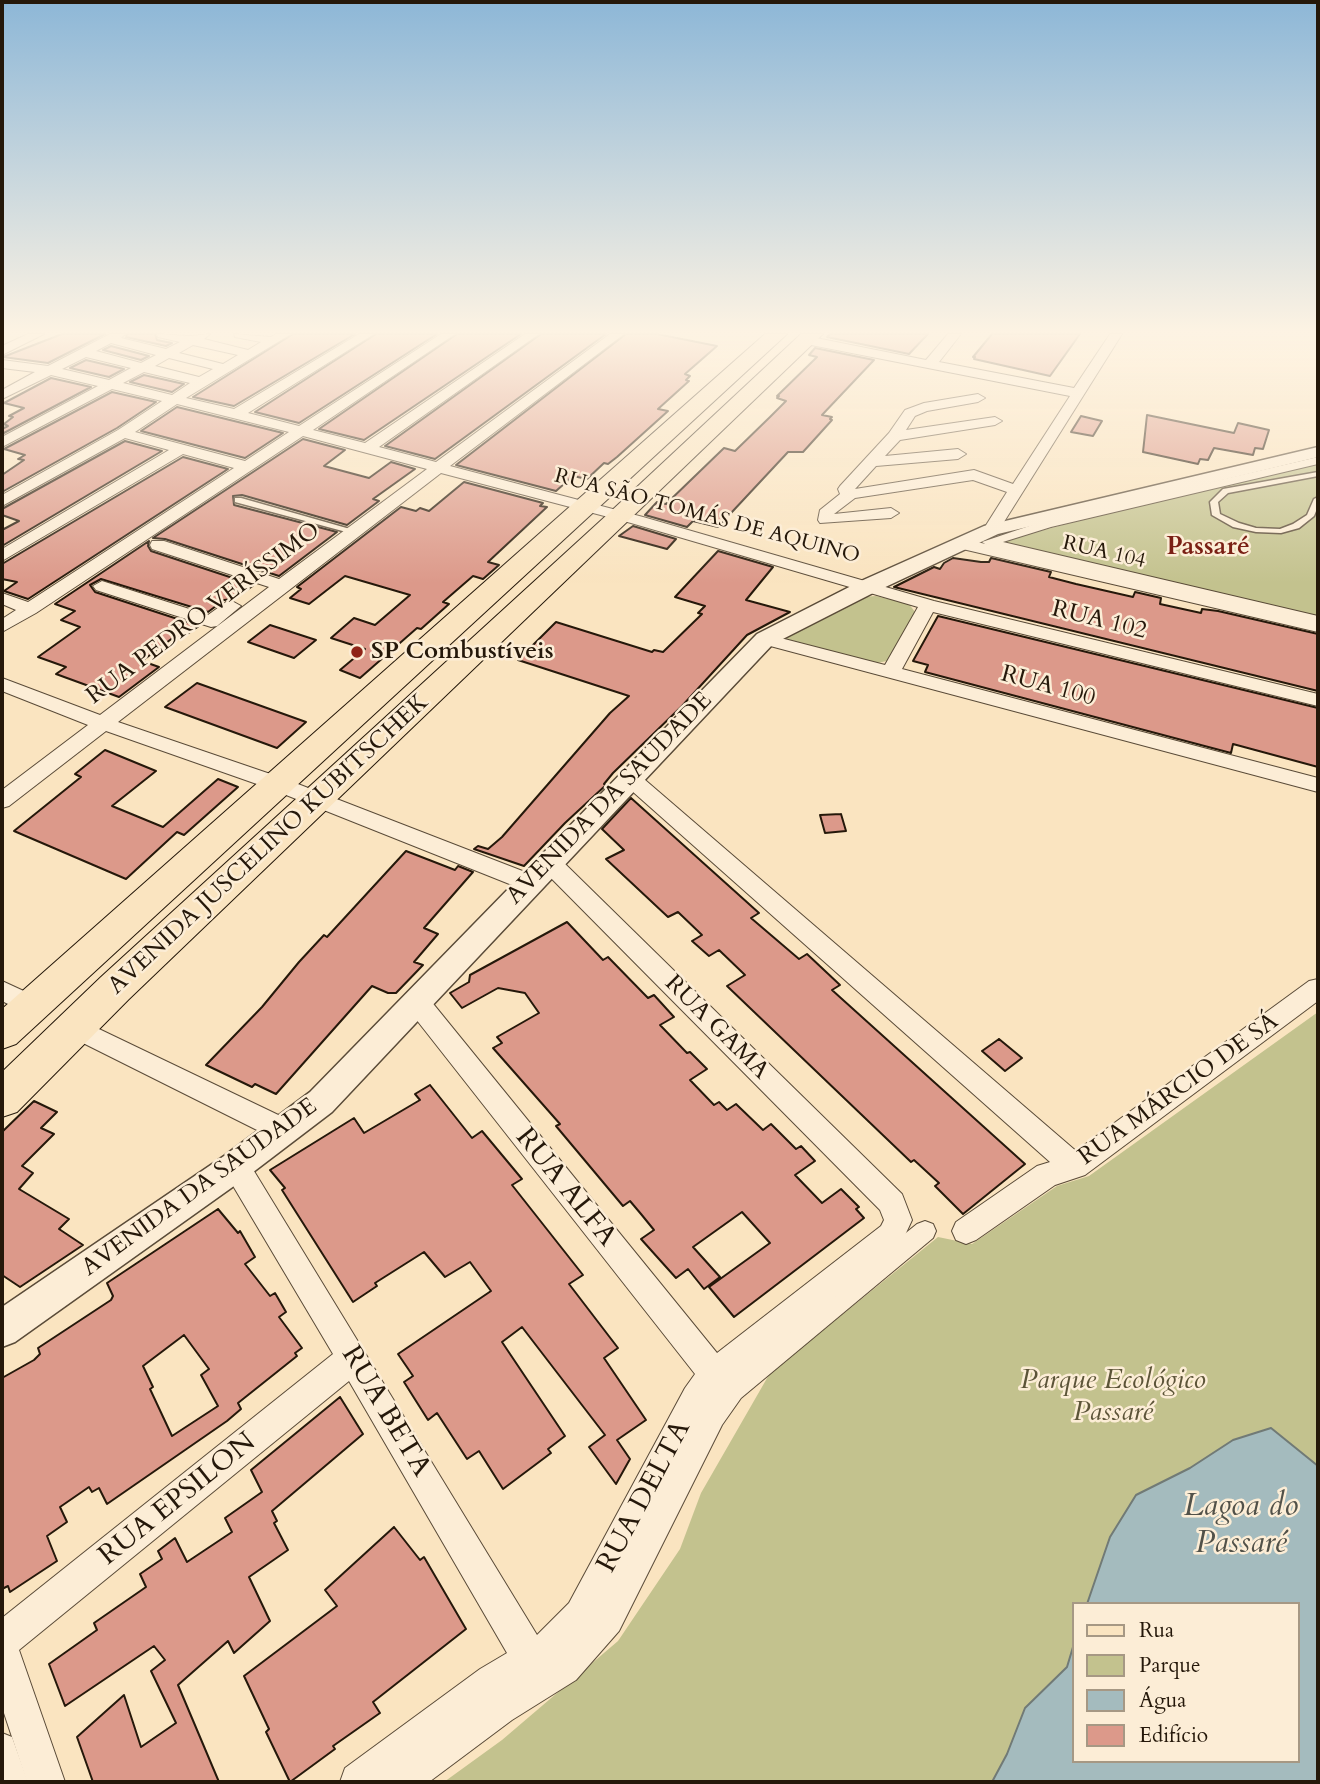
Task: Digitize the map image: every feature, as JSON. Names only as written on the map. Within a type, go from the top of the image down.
[{"type":"main road","name":"AVENIDA JUSCELINO KUBITSCHEK","points":[[2,1034],[686,417]]},
{"type":"main road","name":"AVENIDA JUSCELINO KUBITSCHEK","points":[[2,1099],[115,988],[725,417]]},
{"type":"street","points":[[2,443],[49,417]]},
{"type":"street","points":[[2,501],[148,417]]},
{"type":"street","name":"RUA SÃO TOMÁS DE AQUINO","points":[[248,417],[621,516],[869,586]]},
{"type":"street","points":[[2,627],[321,417]]},
{"type":"street","points":[[369,449],[414,417]]},
{"type":"street","name":"RUA PEDRO VERÍSSIMO","points":[[2,801],[274,583],[353,531],[506,417]]},
{"type":"street","points":[[850,494],[846,489],[895,436],[907,417]]},
{"type":"street","points":[[991,530],[1062,417]]},
{"type":"street","points":[[895,436],[995,421]]},
{"type":"street","points":[[123,433],[245,466]]},
{"type":"street","points":[[2,556],[181,449]]},
{"type":"street","name":"AVENIDA DA SAUDADE","points":[[2,1329],[236,1166],[321,1102],[765,639],[869,586],[991,530],[1318,452]]},
{"type":"street","points":[[871,463],[957,454]]},
{"type":"street","points":[[1318,461],[1048,524],[988,542],[1318,620]]},
{"type":"street","points":[[891,513],[826,520],[825,513],[850,494],[968,475],[979,476],[1018,491]]},
{"type":"street","points":[[979,476],[1007,507]]},
{"type":"street","name":"RUA 104","points":[[960,543],[1318,626]]},
{"type":"street","points":[[159,545],[274,583]]},
{"type":"street","points":[[102,586],[211,622],[274,583]]},
{"type":"street","name":"RUA 102","points":[[869,586],[928,605],[1318,700]]},
{"type":"street","points":[[2,598],[30,608]]},
{"type":"street","points":[[890,673],[928,605]]},
{"type":"street","name":"RUA 100","points":[[765,639],[1318,785]]},
{"type":"street","points":[[2,684],[102,723],[278,784],[530,883]]},
{"type":"street","points":[[630,778],[1075,1167]]},
{"type":"street","name":"RUA GAMA","points":[[550,863],[883,1194]]},
{"type":"street","name":"RUA MÁRCIO DE SÁ","points":[[966,1231],[1047,1175],[1075,1167],[1318,988]]},
{"type":"street","points":[[2,990],[32,1006]]},
{"type":"street","name":"RUA ALFA","points":[[416,1002],[714,1374]]},
{"type":"street","points":[[76,1028],[285,1131]]},
{"type":"street","name":"RUA BETA","points":[[236,1166],[531,1659]]},
{"type":"street","name":"RUA DELTA","points":[[359,1782],[493,1682],[556,1644],[582,1616],[696,1399],[714,1374],[891,1235],[898,1220],[892,1203],[883,1194]]},
{"type":"street","points":[[405,1782],[502,1710],[566,1670],[609,1621],[713,1416],[732,1389],[925,1231]]},
{"type":"street","name":"RUA EPSILON","points":[[2,1641],[353,1358]]},
{"type":"street","points":[[2,1654],[46,1782]]},
{"type":"street","points":[[2,1746],[13,1782]]},
{"type":"lane","points":[[1318,474],[1226,491],[1214,502],[1216,515],[1236,525],[1256,530],[1281,531],[1296,526],[1310,516],[1318,499]]},
{"type":"lane","points":[[238,500],[353,531]]},
{"type":"green space","points":[[1318,464],[1318,617],[998,542],[1097,516]]},
{"type":"green space","points":[[876,596],[909,604],[915,612],[887,661],[877,663],[787,639],[784,633],[862,597]]},
{"type":"green space","name":"Parque Ecológico Passaré","points":[[1318,1012],[1318,1782],[444,1782],[502,1740],[618,1641],[680,1549],[701,1493],[770,1373],[938,1237],[972,1244],[1057,1186],[1089,1176]]},
{"type":"water","name":"Lagoa do Passaré","points":[[1271,1428],[1318,1466],[1318,1782],[992,1782],[1007,1754],[1025,1708],[1067,1667],[1072,1650],[1072,1763],[1299,1763],[1299,1602],[1088,1602],[1110,1537],[1136,1495],[1190,1468],[1233,1440]]},
{"type":"building","points":[[13,417],[34,417],[2,434],[2,429],[8,426],[4,424]]},
{"type":"building","points":[[64,417],[133,417],[2,492],[2,475],[24,460],[18,459],[25,455],[4,449]]},
{"type":"building","points":[[162,417],[219,417],[283,433],[245,458],[141,431]]},
{"type":"building","points":[[276,417],[308,417],[299,423]]},
{"type":"building","points":[[336,417],[398,417],[364,440],[319,429]]},
{"type":"building","points":[[425,417],[492,417],[435,459],[385,446]]},
{"type":"building","points":[[518,417],[661,417],[617,457],[608,464],[604,463],[587,479],[573,476],[556,491],[456,465]]},
{"type":"building","points":[[770,417],[832,417],[803,452],[788,452],[718,527],[693,521],[687,527],[645,515],[657,502],[666,504],[724,448],[735,451]]},
{"type":"building","points":[[1080,417],[1102,421],[1093,436],[1071,432]]},
{"type":"building","points":[[1147,417],[1234,433],[1238,423],[1269,430],[1263,449],[1255,448],[1253,455],[1214,448],[1208,460],[1200,459],[1198,464],[1143,452]]},
{"type":"building","points":[[303,439],[345,450],[324,466],[369,478],[391,462],[415,469],[373,499],[379,501],[347,525],[242,495],[233,496],[234,505],[337,532],[279,576],[165,539],[153,538]]},
{"type":"building","points":[[125,441],[162,451],[2,546],[2,530],[19,521],[2,515],[2,509]]},
{"type":"building","points":[[183,457],[228,469],[28,599],[4,591],[17,582],[2,579],[2,564]]},
{"type":"building","points":[[464,482],[543,503],[540,506],[547,507],[488,562],[499,565],[483,579],[473,576],[443,602],[449,604],[360,678],[340,670],[365,649],[331,638],[354,618],[375,625],[410,595],[345,576],[309,604],[290,598],[301,589],[297,587],[401,507],[429,511]]},
{"type":"building","points":[[633,526],[676,539],[667,549],[619,536]]},
{"type":"building","points":[[149,541],[151,551],[254,585],[234,599],[224,600],[208,612],[101,579],[90,585],[95,592],[199,626],[180,639],[174,637],[142,661],[159,667],[119,697],[56,674],[66,667],[38,657],[80,627],[61,620],[75,611],[55,604]]},
{"type":"building","points":[[718,551],[773,567],[746,600],[790,612],[747,635],[682,706],[613,773],[604,784],[606,785],[524,866],[474,849],[478,846],[488,849],[502,837],[610,713],[629,696],[518,660],[556,622],[652,652],[663,652],[702,614],[698,613],[705,606],[675,597]]},
{"type":"building","points":[[953,558],[989,562],[991,558],[1051,572],[1049,577],[1076,584],[1133,597],[1135,592],[1161,598],[1160,604],[1201,613],[1202,609],[1218,611],[1318,634],[1318,691],[894,587],[934,567],[940,569]]},
{"type":"building","points":[[938,616],[1318,708],[1318,767],[1233,744],[1231,753],[925,672],[928,665],[913,661]]},
{"type":"building","points":[[270,625],[316,640],[294,658],[248,642]]},
{"type":"building","points":[[197,683],[306,722],[277,748],[165,707]]},
{"type":"building","points":[[105,750],[156,771],[112,806],[163,827],[218,779],[238,787],[184,835],[177,832],[126,879],[14,831],[81,777],[75,774]]},
{"type":"building","points":[[631,798],[759,913],[751,918],[799,959],[807,954],[840,985],[832,990],[1025,1164],[963,1214],[935,1186],[939,1183],[914,1160],[911,1162],[727,986],[745,975],[719,950],[709,956],[692,941],[702,935],[678,912],[668,917],[606,859],[624,850],[602,829]]},
{"type":"building","points":[[841,814],[846,831],[825,833],[820,815]]},
{"type":"building","points":[[406,851],[455,870],[458,866],[473,872],[424,928],[438,934],[414,962],[423,965],[396,993],[388,993],[372,986],[276,1094],[255,1084],[252,1087],[206,1065],[262,1007],[324,935],[327,937]]},
{"type":"building","points":[[567,922],[603,960],[608,957],[648,998],[654,995],[674,1017],[660,1025],[707,1069],[690,1080],[714,1105],[719,1102],[727,1110],[736,1104],[763,1130],[771,1124],[796,1149],[801,1146],[815,1161],[795,1175],[822,1203],[841,1189],[859,1207],[856,1209],[864,1218],[734,1317],[709,1287],[770,1243],[742,1212],[693,1247],[720,1277],[704,1289],[688,1269],[676,1278],[641,1239],[654,1230],[630,1201],[623,1206],[556,1126],[560,1124],[493,1048],[502,1043],[497,1037],[539,1013],[525,993],[498,988],[462,1008],[450,993],[469,982],[470,975]]},
{"type":"building","points":[[999,1039],[1022,1058],[1005,1071],[982,1051]]},
{"type":"building","points":[[430,1085],[472,1138],[482,1131],[522,1179],[512,1185],[583,1275],[569,1284],[618,1348],[604,1358],[646,1420],[617,1440],[630,1459],[616,1484],[589,1447],[605,1435],[522,1327],[502,1342],[565,1436],[548,1449],[551,1453],[503,1489],[479,1451],[467,1459],[437,1413],[428,1420],[404,1382],[413,1376],[398,1354],[491,1291],[470,1262],[445,1277],[424,1252],[375,1283],[377,1286],[353,1302],[282,1190],[285,1188],[270,1170],[354,1118],[364,1133],[420,1100],[415,1094]]},
{"type":"building","points":[[34,1101],[57,1112],[41,1128],[54,1134],[22,1166],[33,1173],[19,1189],[69,1219],[59,1229],[83,1245],[20,1287],[2,1275],[2,1132]]},
{"type":"building","points":[[218,1209],[238,1233],[240,1231],[255,1257],[245,1264],[270,1296],[275,1293],[286,1312],[279,1317],[302,1348],[295,1353],[297,1356],[238,1403],[241,1409],[227,1421],[107,1504],[99,1488],[92,1492],[89,1487],[60,1507],[67,1522],[47,1536],[57,1561],[10,1592],[8,1586],[2,1589],[2,1378],[34,1360],[40,1354],[38,1348],[111,1300],[113,1296],[107,1283]],"holes":[[[184,1335],[209,1369],[201,1375],[218,1406],[172,1436],[150,1389],[153,1387],[143,1366]]]},
{"type":"building","points":[[340,1397],[363,1434],[272,1511],[277,1521],[274,1523],[288,1550],[249,1577],[270,1621],[234,1653],[228,1641],[178,1685],[219,1782],[93,1782],[77,1737],[124,1695],[141,1747],[176,1723],[151,1671],[165,1660],[154,1646],[65,1706],[49,1664],[97,1630],[94,1623],[146,1587],[140,1574],[162,1559],[158,1551],[175,1538],[187,1562],[232,1532],[225,1518],[262,1492],[251,1470]]},
{"type":"building","points":[[394,1527],[420,1560],[424,1557],[466,1629],[373,1702],[380,1713],[333,1746],[335,1749],[290,1782],[266,1732],[269,1729],[244,1676],[337,1606],[325,1590]]},
{"type":"place","name":"SP Combustíveis","points":[[357,652]]},
{"type":"district","name":"Passaré","points":[[1208,548]]}]
